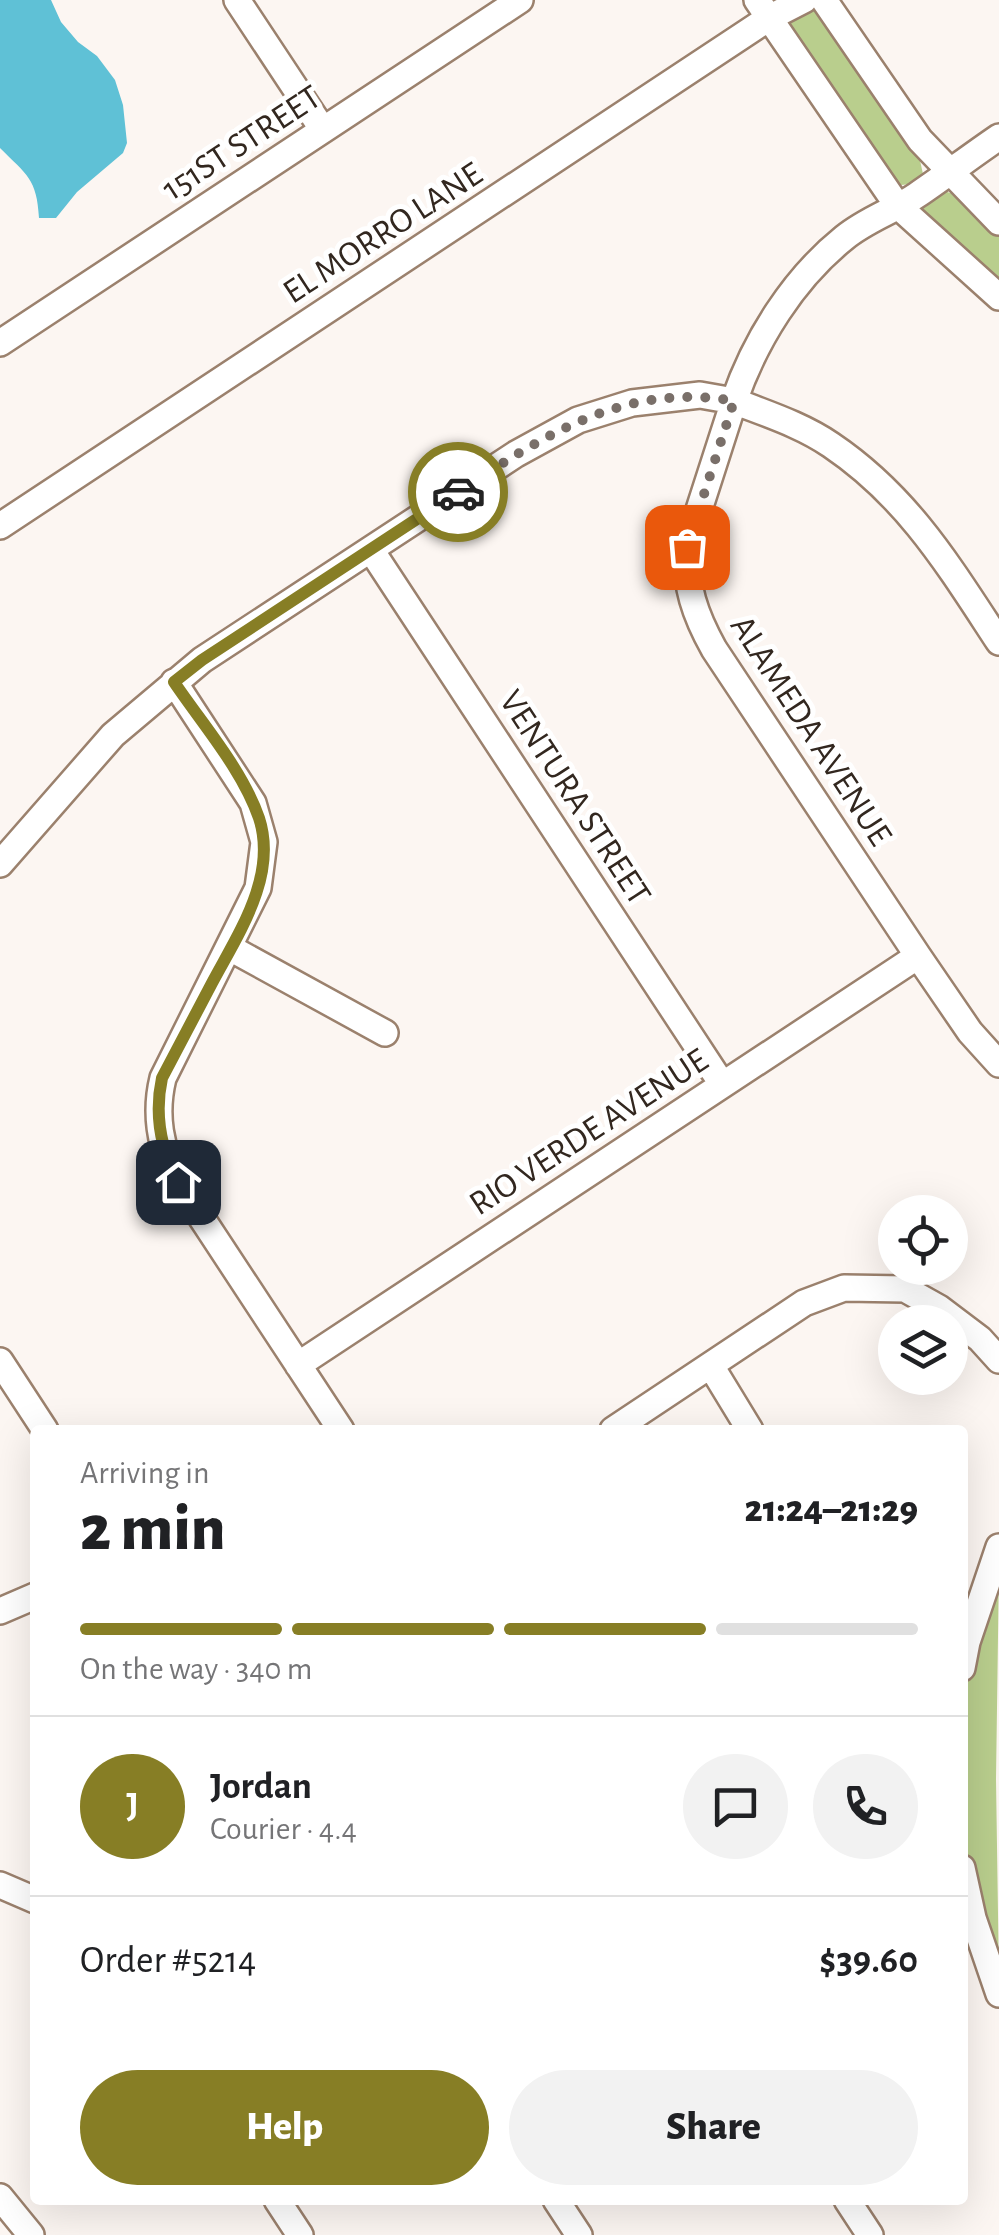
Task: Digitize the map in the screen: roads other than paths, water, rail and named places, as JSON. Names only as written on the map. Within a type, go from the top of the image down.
[{"type":"street","points":[[237,0],[323,130]]},
{"type":"street","name":"151ST STREET","points":[[0,343],[520,0]]},
{"type":"street","name":"EL MORRO LANE","points":[[0,526],[763,9],[804,0]]},
{"type":"street","points":[[824,0],[920,140],[999,222]]},
{"type":"street","points":[[763,9],[897,206],[999,298]]},
{"type":"street","name":"ALAMEDA AVENUE","points":[[999,138],[914,198],[845,237],[808,274],[748,360],[687,547],[690,597],[714,648],[970,1032],[999,1064]]},
{"type":"street","points":[[0,864],[113,736],[202,660],[516,454],[578,420],[632,404],[700,395],[734,401],[794,424],[830,444],[900,502],[933,541],[999,642]]},
{"type":"street","name":"VENTURA STREET","points":[[370,550],[722,1084]]},
{"type":"street","points":[[174,682],[241,780],[260,823],[263,864],[258,888],[230,948],[162,1078],[158,1098],[162,1144],[178,1182],[338,1425]]},
{"type":"street","points":[[230,948],[385,1033]]},
{"type":"street","name":"RIO VERDE AVENUE","points":[[298,1365],[918,956]]},
{"type":"street","points":[[621,1425],[804,1303],[844,1288],[905,1289],[939,1308],[980,1339],[999,1360]]},
{"type":"street","points":[[0,1361],[42,1425]]},
{"type":"street","points":[[711,1366],[747,1425]]},
{"type":"street","points":[[968,1639],[999,1547]]},
{"type":"street","points":[[0,1611],[30,1598]]},
{"type":"street","points":[[0,1885],[30,1898]]},
{"type":"street","points":[[968,1895],[999,1994]]},
{"type":"street","points":[[0,2197],[31,2235]]},
{"type":"street","points":[[280,2205],[300,2235]]},
{"type":"street","points":[[559,2205],[579,2235]]},
{"type":"street","points":[[850,2205],[870,2235]]},
{"type":"water","points":[[0,0],[51,0],[61,22],[97,56],[115,80],[123,105],[127,143],[123,153],[77,192],[56,218],[39,218],[29,178],[0,148]]}]
